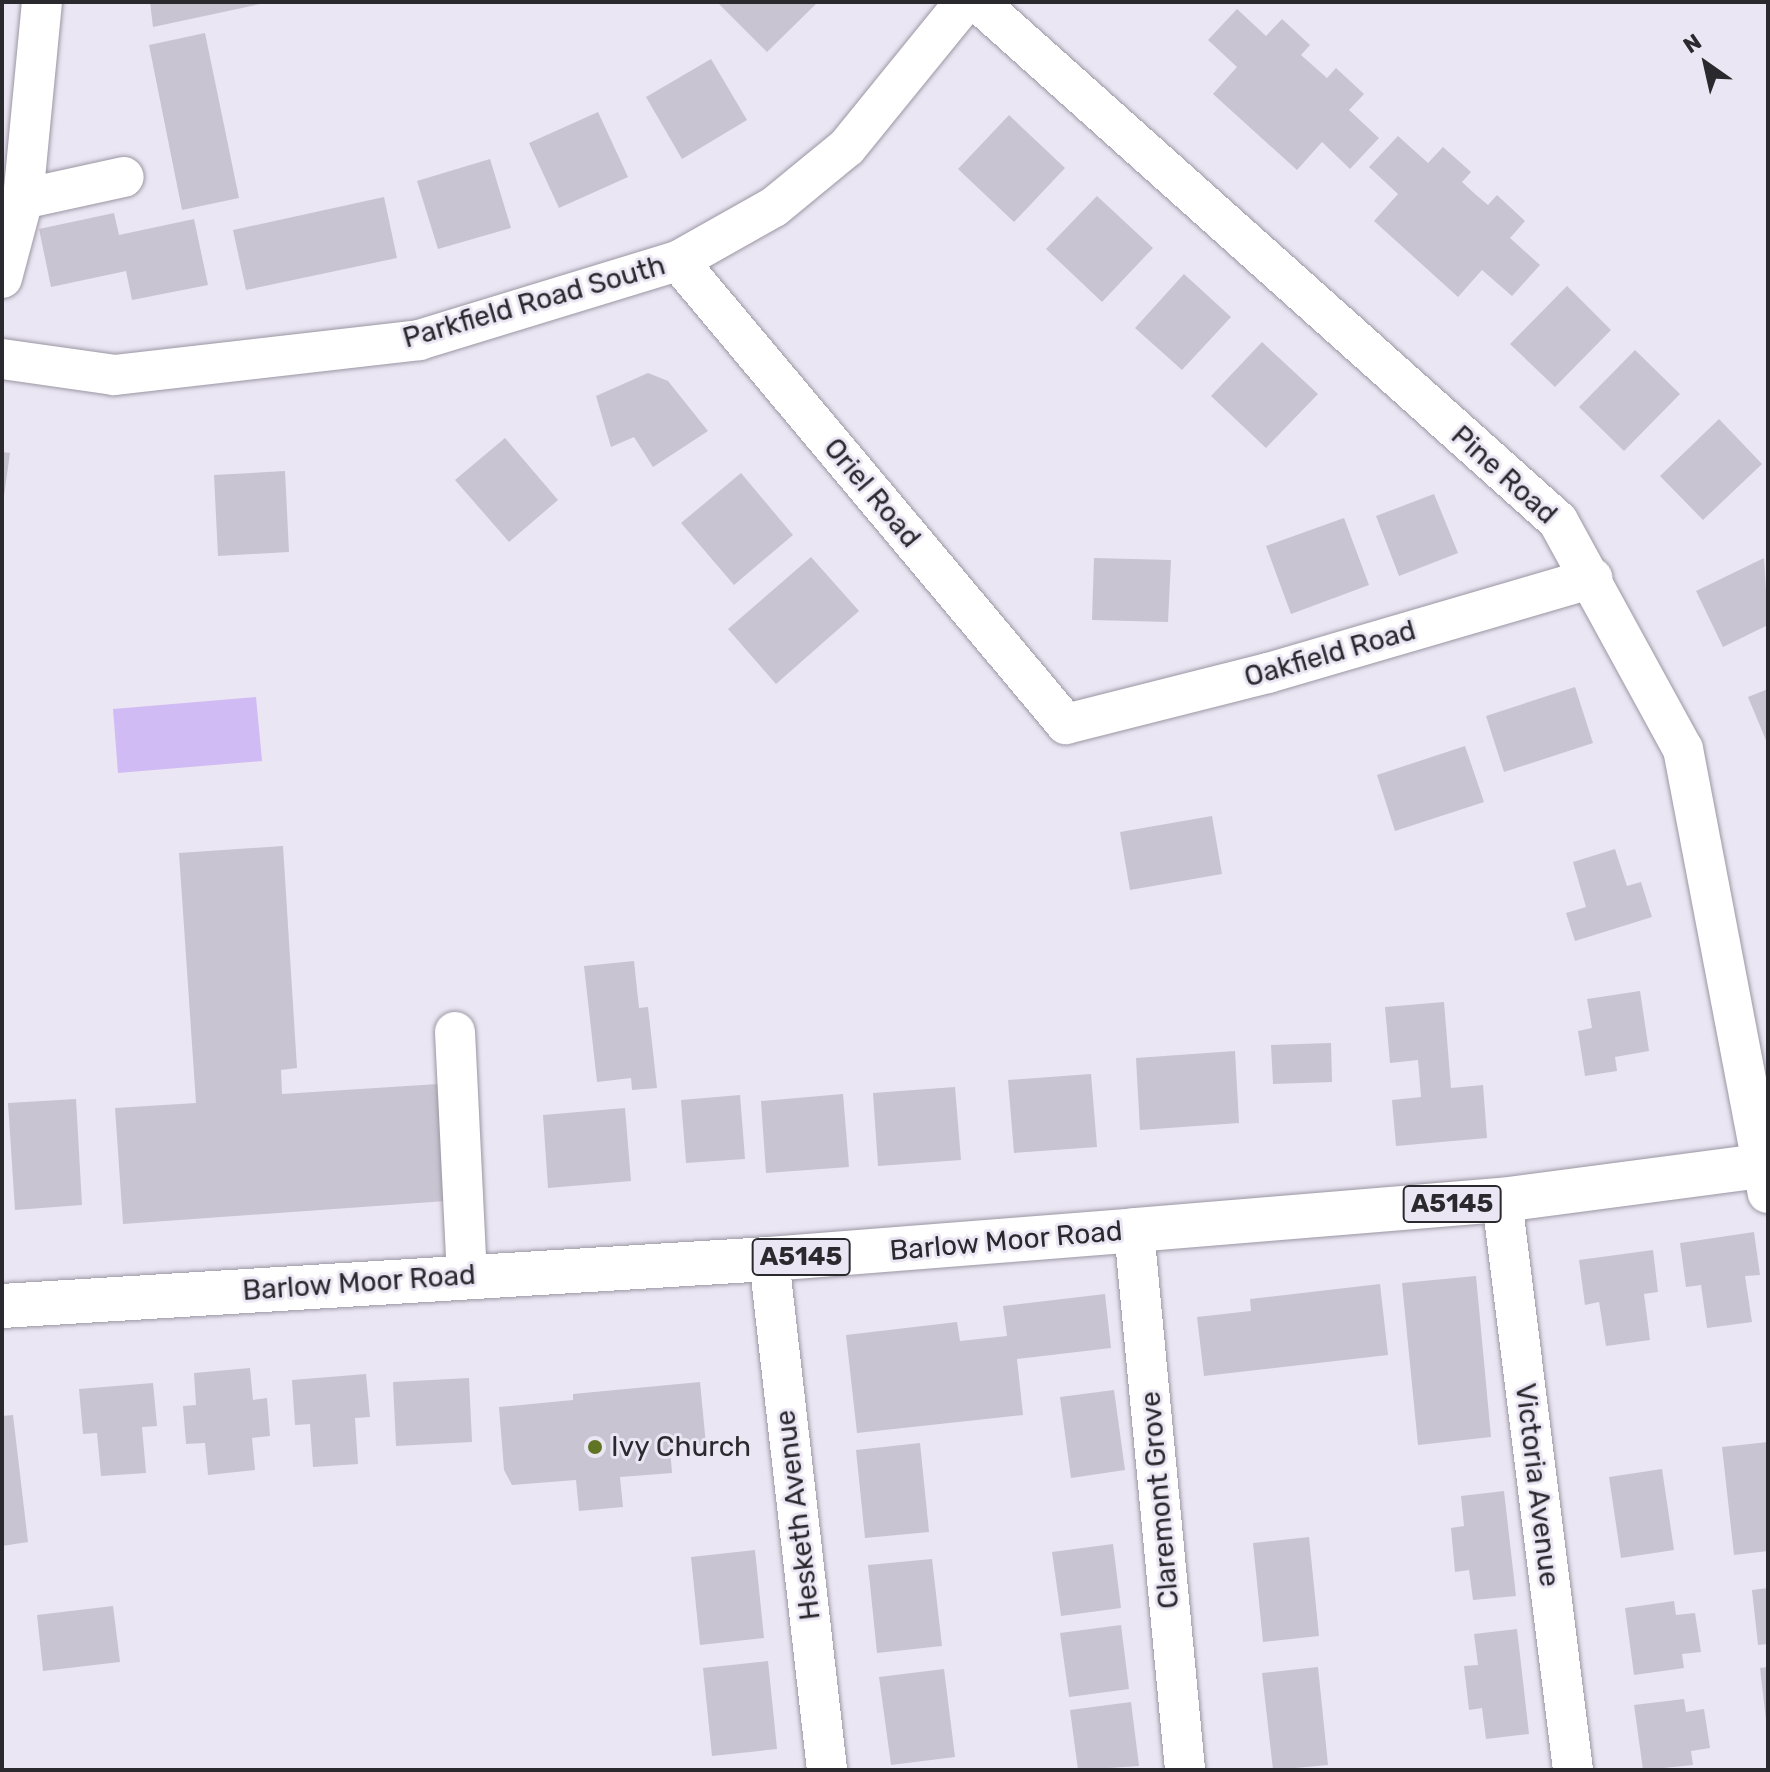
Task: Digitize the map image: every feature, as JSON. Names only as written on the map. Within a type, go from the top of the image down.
[{"type":"main road","name":"Barlow Moor Road","points":[[2,1306],[467,1275],[769,1259],[1502,1200],[1767,1174]]},
{"type":"street","points":[[2,278],[23,199],[42,2]]},
{"type":"street","name":"Parkfield Road South","points":[[4,351],[114,375],[419,340],[678,261],[774,207],[847,147],[965,2]]},
{"type":"street","name":"Pine Road","points":[[978,2],[1558,521],[1592,578],[1683,749],[1767,1174]]},
{"type":"street","points":[[23,199],[124,177]]},
{"type":"street","name":"Oriel Road","points":[[678,261],[1066,724]]},
{"type":"street","name":"Oakfield Road","points":[[1066,724],[1268,673],[1592,578]]},
{"type":"street","points":[[455,1032],[467,1275]]},
{"type":"street","name":"Victoria Avenue","points":[[1502,1200],[1573,1770]]},
{"type":"street","name":"Claremont Grove","points":[[1134,1230],[1185,1770]]},
{"type":"street","name":"Hesketh Avenue","points":[[769,1259],[827,1770]]},
{"type":"shaded area","points":[[256,697],[262,761],[118,773],[113,709]]},
{"type":"building","points":[[150,2],[265,2],[265,3],[153,27]]},
{"type":"building","points":[[717,2],[818,2],[767,52]]},
{"type":"building","points":[[1237,9],[1266,36],[1282,19],[1310,45],[1301,55],[1327,78],[1336,68],[1364,94],[1349,110],[1379,138],[1350,169],[1322,142],[1297,170],[1213,94],[1237,67],[1208,40]]},
{"type":"building","points":[[205,33],[239,198],[182,210],[149,45]]},
{"type":"building","points":[[711,59],[747,120],[682,159],[646,97]]},
{"type":"building","points":[[598,112],[628,177],[559,208],[529,143]]},
{"type":"building","points":[[1009,115],[1065,168],[1014,222],[958,169]]},
{"type":"building","points":[[1398,136],[1428,163],[1443,147],[1471,172],[1462,182],[1475,194],[1488,205],[1497,195],[1525,221],[1510,238],[1540,265],[1512,296],[1482,270],[1458,297],[1374,221],[1398,194],[1369,167]]},
{"type":"building","points":[[490,159],[511,228],[438,249],[417,181]]},
{"type":"building","points":[[1097,196],[1153,248],[1102,302],[1046,249]]},
{"type":"building","points":[[384,197],[397,258],[246,290],[233,230]]},
{"type":"building","points":[[114,213],[119,235],[194,219],[208,285],[132,300],[126,271],[51,287],[39,229]]},
{"type":"building","points":[[1184,274],[1231,317],[1182,370],[1135,328]]},
{"type":"building","points":[[1567,286],[1611,330],[1555,387],[1510,344]]},
{"type":"building","points":[[1262,342],[1318,394],[1266,448],[1211,396]]},
{"type":"building","points":[[1635,350],[1680,394],[1624,451],[1579,407]]},
{"type":"building","points":[[648,373],[668,381],[708,431],[653,467],[634,437],[611,447],[596,396]]},
{"type":"building","points":[[1719,419],[1762,464],[1703,520],[1660,476]]},
{"type":"building","points":[[505,438],[558,500],[509,542],[455,480]]},
{"type":"building","points":[[2,452],[10,453],[4,496],[2,495]]},
{"type":"building","points":[[285,471],[289,552],[218,556],[214,475]]},
{"type":"building","points":[[741,473],[793,535],[734,585],[681,523]]},
{"type":"building","points":[[1434,494],[1458,553],[1399,576],[1376,516]]},
{"type":"building","points":[[1344,518],[1369,585],[1291,614],[1266,546]]},
{"type":"building","points":[[811,557],[859,611],[776,684],[728,629]]},
{"type":"building","points":[[1094,558],[1171,560],[1168,622],[1092,620]]},
{"type":"building","points":[[1764,558],[1768,625],[1723,647],[1696,591]]},
{"type":"building","points":[[1575,687],[1593,743],[1504,772],[1486,716]]},
{"type":"building","points":[[1768,689],[1768,745],[1748,697]]},
{"type":"building","points":[[1465,746],[1484,802],[1395,831],[1377,775]]},
{"type":"building","points":[[1212,816],[1222,874],[1130,890],[1120,832]]},
{"type":"building","points":[[283,846],[297,1068],[281,1070],[282,1094],[438,1084],[446,1201],[123,1224],[115,1108],[196,1103],[179,853]]},
{"type":"building","points":[[1615,849],[1627,886],[1641,882],[1652,917],[1575,941],[1566,913],[1586,907],[1573,862]]},
{"type":"building","points":[[634,961],[639,1008],[648,1007],[657,1088],[632,1090],[631,1078],[597,1082],[584,966]]},
{"type":"building","points":[[1640,991],[1649,1051],[1615,1057],[1617,1071],[1585,1076],[1578,1031],[1592,1028],[1587,999]]},
{"type":"building","points":[[1444,1002],[1451,1088],[1483,1085],[1487,1138],[1396,1146],[1392,1100],[1421,1097],[1418,1060],[1390,1063],[1385,1007]]},
{"type":"building","points":[[1331,1043],[1332,1082],[1273,1084],[1271,1045]]},
{"type":"building","points":[[1235,1051],[1239,1123],[1140,1130],[1136,1058]]},
{"type":"building","points":[[1091,1074],[1097,1147],[1014,1153],[1008,1080]]},
{"type":"building","points":[[955,1087],[961,1160],[878,1166],[873,1093]]},
{"type":"building","points":[[843,1094],[849,1167],[766,1173],[761,1101]]},
{"type":"building","points":[[740,1095],[745,1159],[686,1163],[681,1100]]},
{"type":"building","points":[[76,1099],[82,1205],[15,1210],[8,1103]]},
{"type":"building","points":[[625,1108],[631,1181],[548,1188],[543,1115]]},
{"type":"building","points":[[1754,1232],[1760,1275],[1745,1276],[1752,1322],[1707,1328],[1701,1285],[1686,1287],[1680,1243]]},
{"type":"building","points":[[1653,1250],[1658,1292],[1644,1294],[1650,1340],[1606,1346],[1599,1302],[1585,1305],[1579,1260]]},
{"type":"building","points":[[1476,1276],[1491,1437],[1418,1445],[1402,1283]]},
{"type":"building","points":[[1380,1284],[1388,1355],[1204,1376],[1197,1317],[1251,1311],[1250,1299]]},
{"type":"building","points":[[1105,1294],[1111,1348],[1017,1359],[1023,1415],[857,1433],[846,1335],[957,1322],[960,1341],[1007,1336],[1003,1306]]},
{"type":"building","points":[[250,1368],[253,1400],[267,1398],[270,1436],[252,1438],[255,1470],[208,1475],[205,1443],[186,1444],[183,1406],[196,1405],[194,1373]]},
{"type":"building","points":[[366,1374],[370,1417],[355,1418],[358,1464],[313,1467],[310,1424],[295,1425],[292,1380]]},
{"type":"building","points":[[469,1378],[472,1442],[396,1446],[393,1382]]},
{"type":"building","name":"Ivy Church","points":[[700,1382],[706,1445],[670,1449],[672,1473],[620,1477],[623,1507],[579,1511],[576,1480],[512,1485],[504,1470],[499,1407],[573,1400],[573,1394]]},
{"type":"building","points":[[153,1383],[157,1426],[142,1427],[146,1473],[101,1476],[97,1433],[83,1434],[79,1389]]},
{"type":"building","points":[[1114,1390],[1125,1470],[1071,1478],[1060,1397]]},
{"type":"building","points":[[13,1415],[28,1542],[2,1546],[2,1416]]},
{"type":"building","points":[[1768,1442],[1768,1551],[1734,1555],[1722,1447]]},
{"type":"building","points":[[920,1443],[929,1532],[865,1538],[856,1450]]},
{"type":"building","points":[[1662,1469],[1674,1550],[1621,1558],[1609,1477]]},
{"type":"building","points":[[1504,1491],[1516,1596],[1473,1600],[1469,1570],[1455,1572],[1451,1528],[1464,1526],[1461,1496]]},
{"type":"building","points":[[1309,1537],[1319,1636],[1263,1642],[1253,1543]]},
{"type":"building","points":[[1113,1544],[1121,1608],[1061,1616],[1052,1552]]},
{"type":"building","points":[[755,1550],[764,1638],[700,1645],[691,1557]]},
{"type":"building","points":[[932,1559],[942,1646],[877,1653],[868,1565]]},
{"type":"building","points":[[1768,1588],[1768,1644],[1758,1645],[1752,1590]]},
{"type":"building","points":[[1674,1601],[1676,1615],[1695,1613],[1701,1652],[1682,1654],[1684,1668],[1634,1675],[1625,1608]]},
{"type":"building","points":[[113,1606],[120,1662],[43,1671],[37,1615]]},
{"type":"building","points":[[1121,1625],[1129,1689],[1069,1697],[1060,1633]]},
{"type":"building","points":[[1517,1629],[1529,1734],[1486,1739],[1482,1708],[1469,1710],[1464,1666],[1478,1665],[1474,1634]]},
{"type":"building","points":[[768,1661],[777,1749],[712,1756],[703,1668]]},
{"type":"building","points":[[1318,1667],[1328,1765],[1273,1770],[1262,1673]]},
{"type":"building","points":[[1768,1667],[1768,1719],[1766,1720],[1760,1668]]},
{"type":"building","points":[[944,1669],[955,1757],[891,1765],[879,1677]]},
{"type":"building","points":[[1684,1699],[1686,1712],[1704,1709],[1710,1748],[1691,1751],[1693,1765],[1643,1770],[1634,1705]]},
{"type":"building","points":[[1131,1702],[1139,1766],[1078,1770],[1070,1710]]},
{"type":"place","name":"Ivy Church","points":[[595,1447]]}]
